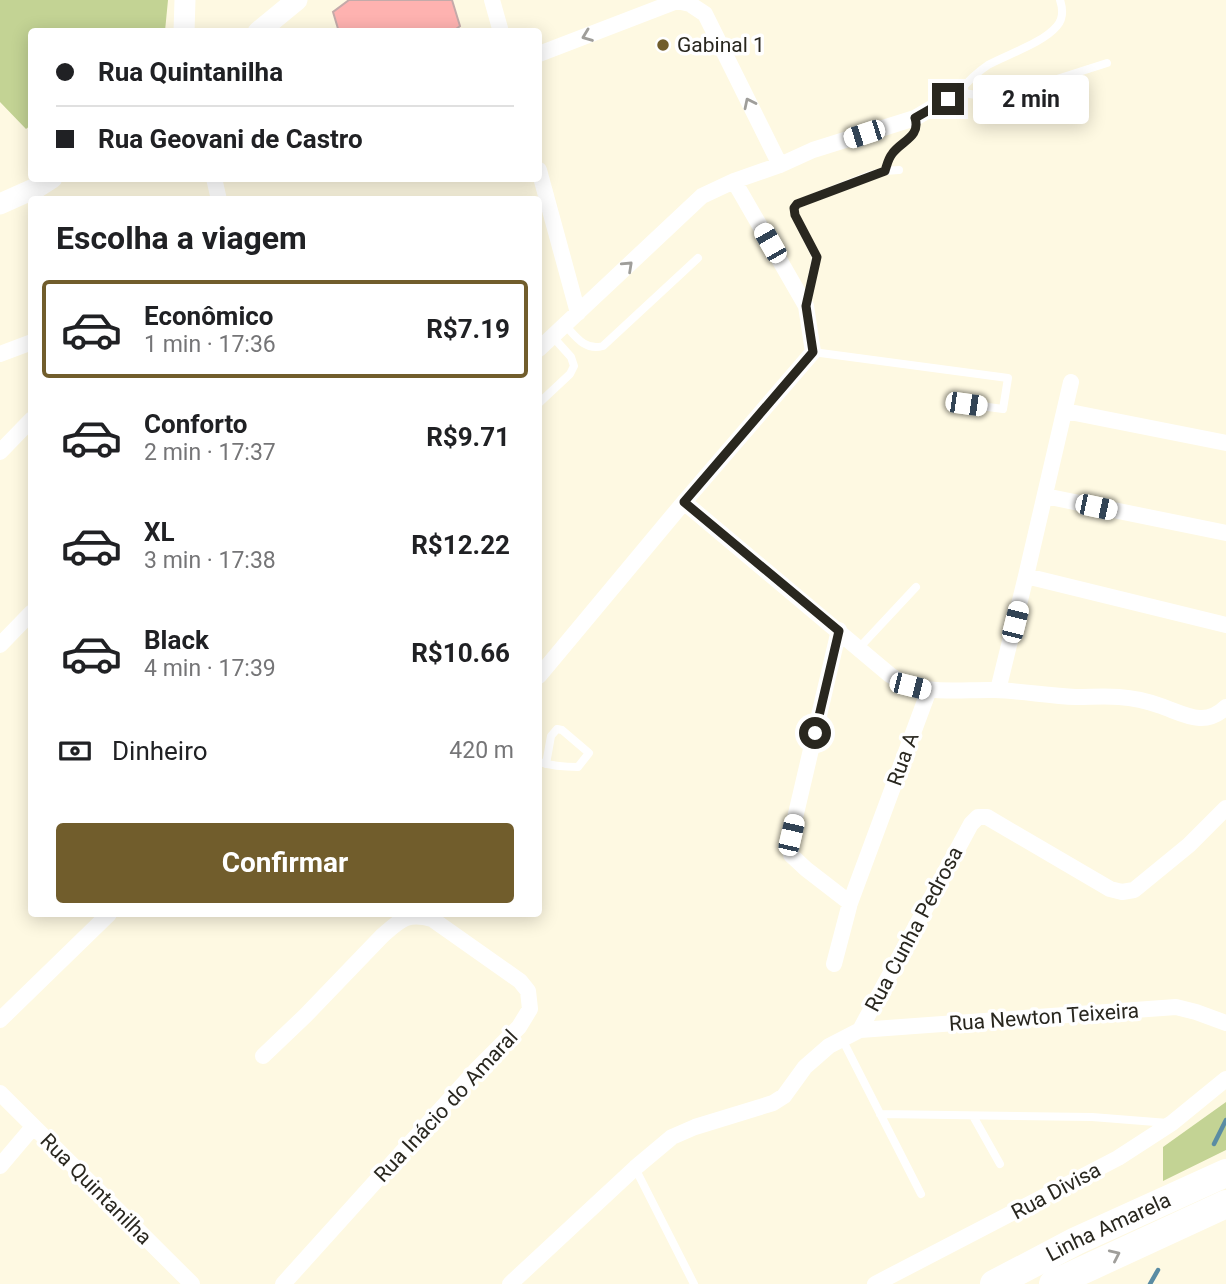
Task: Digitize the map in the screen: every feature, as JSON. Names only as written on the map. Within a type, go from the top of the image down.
[{"type":"highway","name":"Linha Amarela","points":[[993,1284],[1076,1241],[1226,1172]]},
{"type":"highway","name":"Linha Amarela","points":[[1053,1284],[1226,1205]]},
{"type":"main road","points":[[184,28],[185,0]]},
{"type":"main road","points":[[263,28],[297,0]]},
{"type":"main road","points":[[0,204],[46,182]]},
{"type":"street","points":[[492,0],[500,28]]},
{"type":"street","points":[[542,53],[677,1],[690,4],[705,13],[780,164]]},
{"type":"street","points":[[542,346],[702,196],[813,150],[915,118],[959,92]]},
{"type":"street","points":[[542,181],[578,313]]},
{"type":"street","points":[[542,672],[813,352],[806,306],[734,181]]},
{"type":"street","points":[[0,354],[28,344]]},
{"type":"street","points":[[998,690],[1071,382]]},
{"type":"street","points":[[1065,411],[1226,443]]},
{"type":"street","points":[[0,452],[28,423]]},
{"type":"street","points":[[1045,496],[1226,533]]},
{"type":"street","points":[[684,502],[901,682],[929,690],[998,690],[1077,697],[1137,698],[1191,718],[1209,718],[1226,707]]},
{"type":"street","points":[[1026,576],[1226,625]]},
{"type":"street","points":[[0,645],[28,616]]},
{"type":"street","points":[[839,631],[791,835],[791,855],[850,903]]},
{"type":"street","name":"Rua A","points":[[834,964],[850,903],[929,690]]},
{"type":"street","name":"Rua Cunha Pedrosa","points":[[510,1284],[672,1137],[695,1127],[773,1103],[784,1096],[805,1067],[829,1045],[860,1030],[971,824],[978,817],[987,817],[1110,889],[1122,892],[1134,890],[1189,845],[1226,808]]},
{"type":"street","points":[[0,1020],[107,917]]},
{"type":"street","name":"Rua Inácio do Amaral","points":[[263,1056],[382,936],[406,917]]},
{"type":"street","name":"Rua Inácio do Amaral","points":[[284,1284],[475,1070],[519,1027],[530,1009],[528,992],[520,981],[432,919],[423,917]]},
{"type":"street","name":"Rua Newton Teixeira","points":[[860,1030],[1176,1007],[1226,1023]]},
{"type":"street","name":"Rua Divisa","points":[[876,1284],[1118,1158],[1172,1124],[1226,1079]]},
{"type":"street","name":"Rua Quintanilha","points":[[0,1093],[192,1284]]},
{"type":"street","points":[[0,1166],[33,1126]]},
{"type":"lane","points":[[959,92],[981,70],[1042,38],[1056,27],[1061,19],[1060,0]]},
{"type":"lane","points":[[959,92],[987,97],[1010,94],[1107,63]]},
{"type":"lane","points":[[885,171],[892,153],[915,132],[915,118]]},
{"type":"lane","points":[[806,306],[817,257],[794,208],[804,200],[885,171],[899,170]]},
{"type":"lane","points":[[565,325],[584,345],[594,349],[603,346],[698,258]]},
{"type":"lane","points":[[542,400],[570,374],[574,366],[571,357],[552,336]]},
{"type":"lane","points":[[813,352],[1008,378],[1003,409],[966,404]]},
{"type":"lane","points":[[859,648],[916,587]]},
{"type":"lane","points":[[557,729],[562,730],[589,753],[578,767],[542,763],[551,736],[557,729]]},
{"type":"lane","points":[[842,1039],[921,1194]]},
{"type":"lane","points":[[880,1114],[1092,1118],[1172,1124]]},
{"type":"lane","points":[[973,1116],[1000,1164]]},
{"type":"lane","points":[[635,1168],[694,1284]]},
{"type":"green space","points":[[0,0],[168,0],[165,28],[28,28],[28,127],[26,129],[0,102]]},
{"type":"green space","points":[[1226,1102],[1226,1150],[1163,1181],[1163,1147]]},
{"type":"building","points":[[349,0],[452,0],[460,26],[338,28],[333,12]]},
{"type":"waterway","points":[[1214,1144],[1226,1120]]},
{"type":"waterway","points":[[1150,1284],[1158,1270]]},
{"type":"place","name":"Gabinal 1","points":[[663,45]]},
{"type":"route","points":[[815,733],[839,631],[684,502],[813,352],[806,306],[817,257],[794,208],[804,200],[885,171],[892,153],[915,132],[915,118],[948,99]]}]
